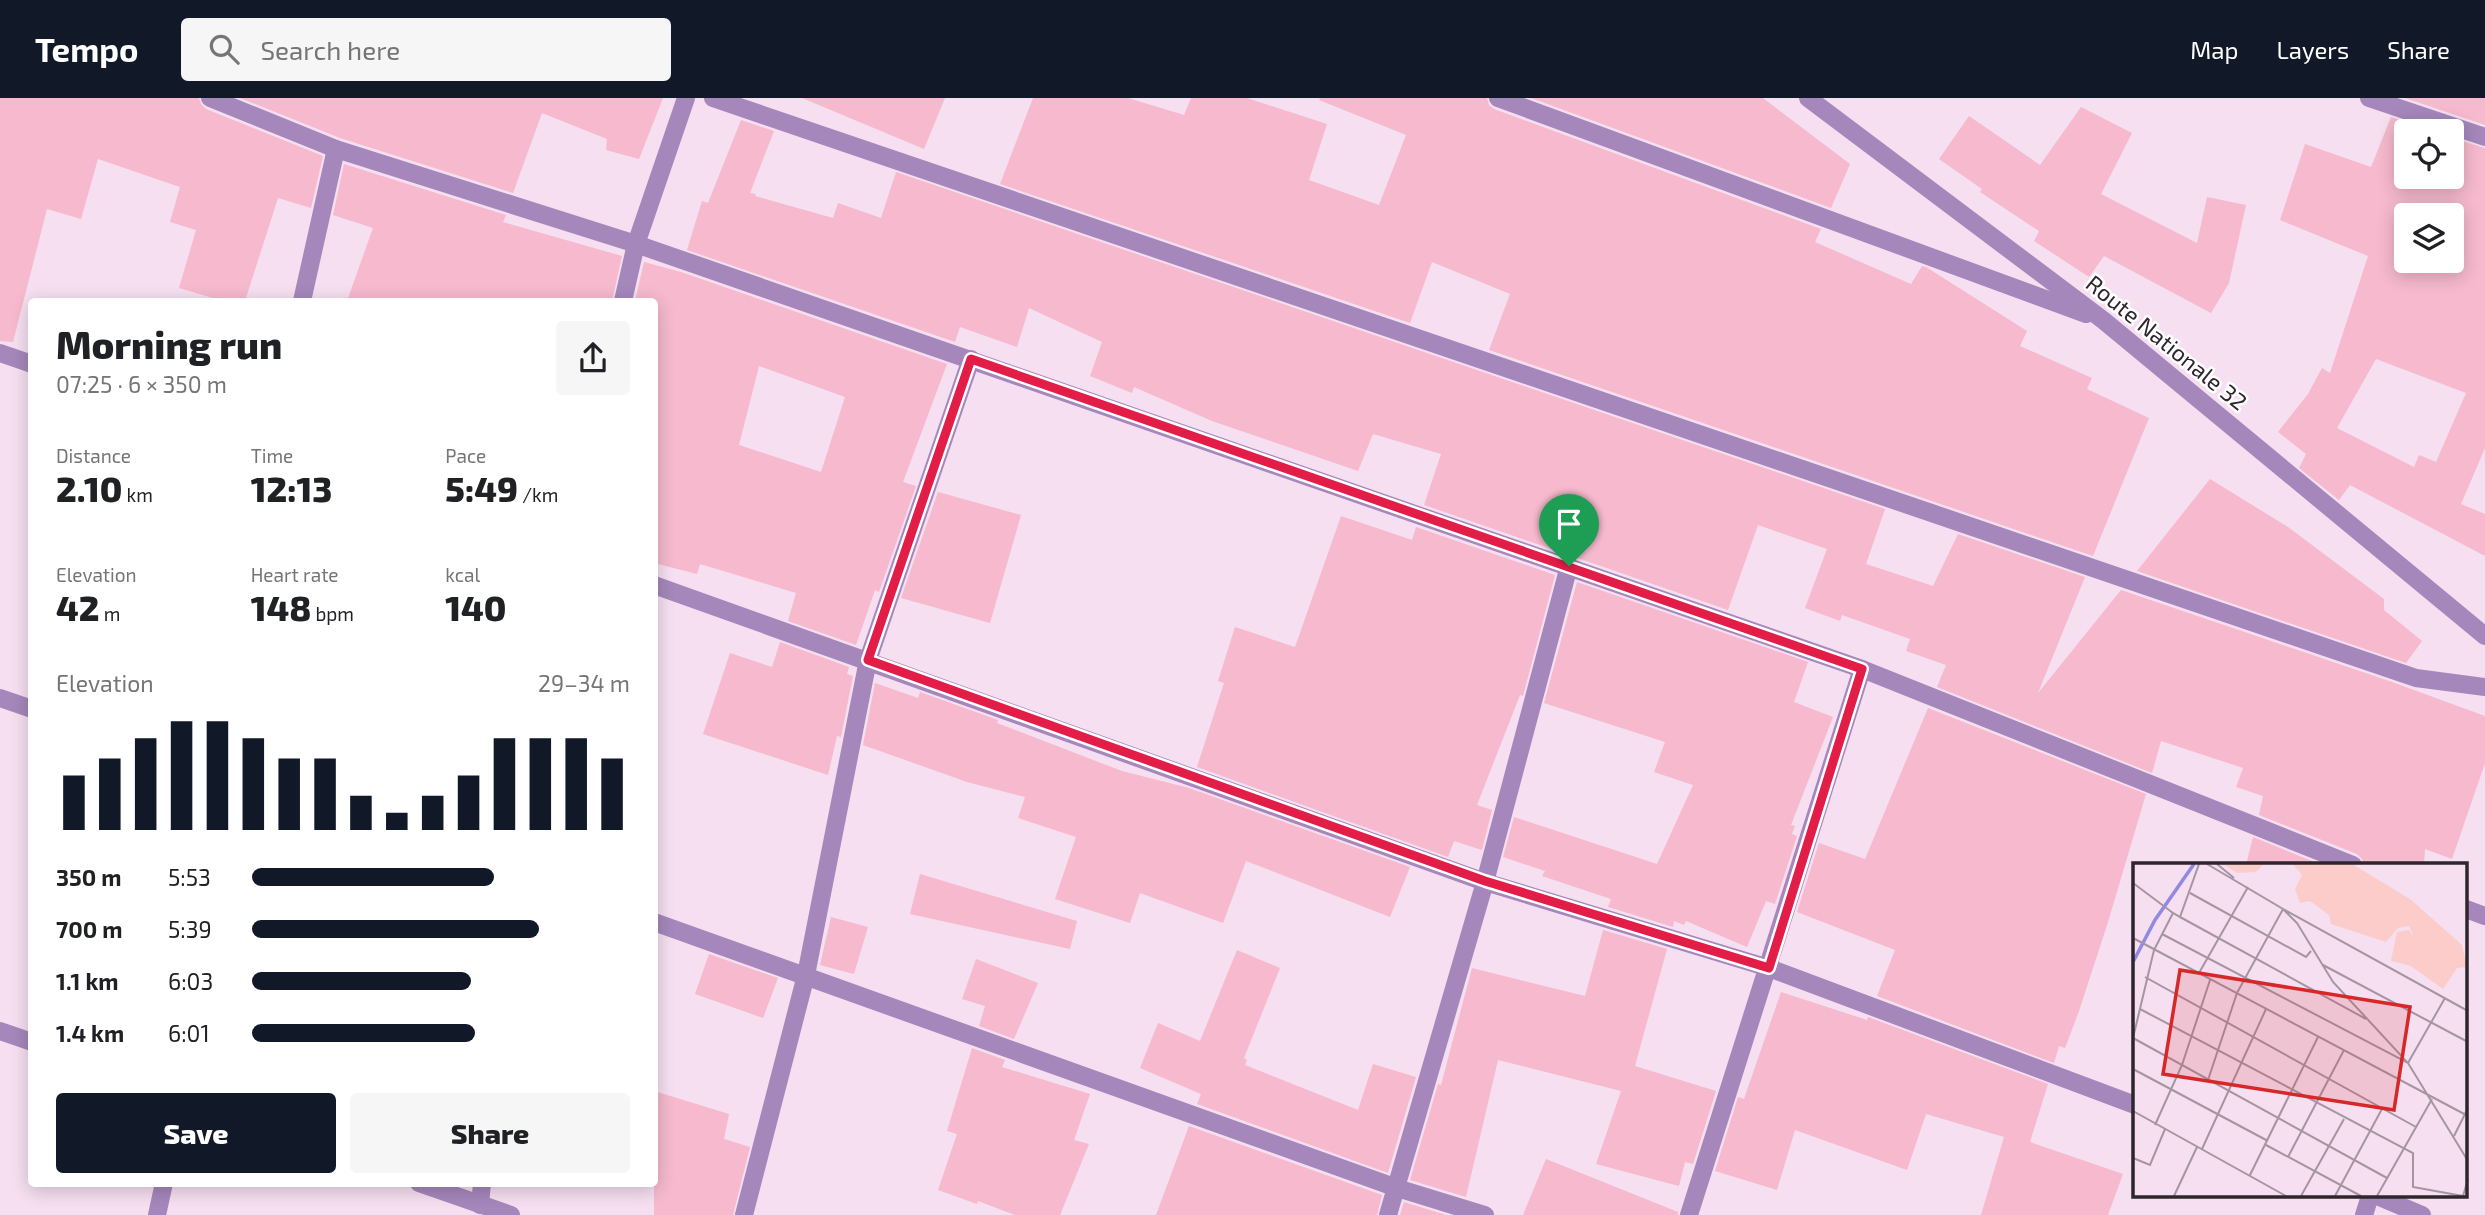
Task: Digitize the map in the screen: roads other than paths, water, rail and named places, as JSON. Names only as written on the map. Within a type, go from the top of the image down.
[{"type":"street","points":[[210,98],[335,149],[636,244],[1862,669],[2348,863]]},
{"type":"street","points":[[624,298],[636,244],[686,98]]},
{"type":"street","points":[[713,98],[2416,678],[2485,687]]},
{"type":"street","points":[[1498,98],[2103,320]]},
{"type":"street","name":"Route Nationale 32","points":[[1808,98],[2103,320],[2485,636]]},
{"type":"street","points":[[2369,98],[2485,137]]},
{"type":"street","points":[[303,298],[335,149]]},
{"type":"street","points":[[0,353],[28,363]]},
{"type":"street","points":[[744,1215],[806,975],[868,660],[971,359]]},
{"type":"street","points":[[1388,1215],[1485,881],[1569,566]]},
{"type":"street","points":[[658,586],[1485,881],[1769,968],[2133,1104]]},
{"type":"street","points":[[1689,1215],[1862,669]]},
{"type":"street","points":[[0,698],[28,708]]},
{"type":"street","points":[[2468,910],[2485,916]]},
{"type":"street","points":[[658,923],[1397,1188],[1485,1215]]},
{"type":"street","points":[[0,1031],[28,1041]]},
{"type":"street","points":[[157,1215],[163,1187]]},
{"type":"street","points":[[430,1187],[511,1215]]},
{"type":"street","points":[[480,1205],[482,1187]]},
{"type":"street","points":[[2364,1215],[2369,1198]]},
{"type":"street","points":[[2382,1198],[2422,1215]]}]
